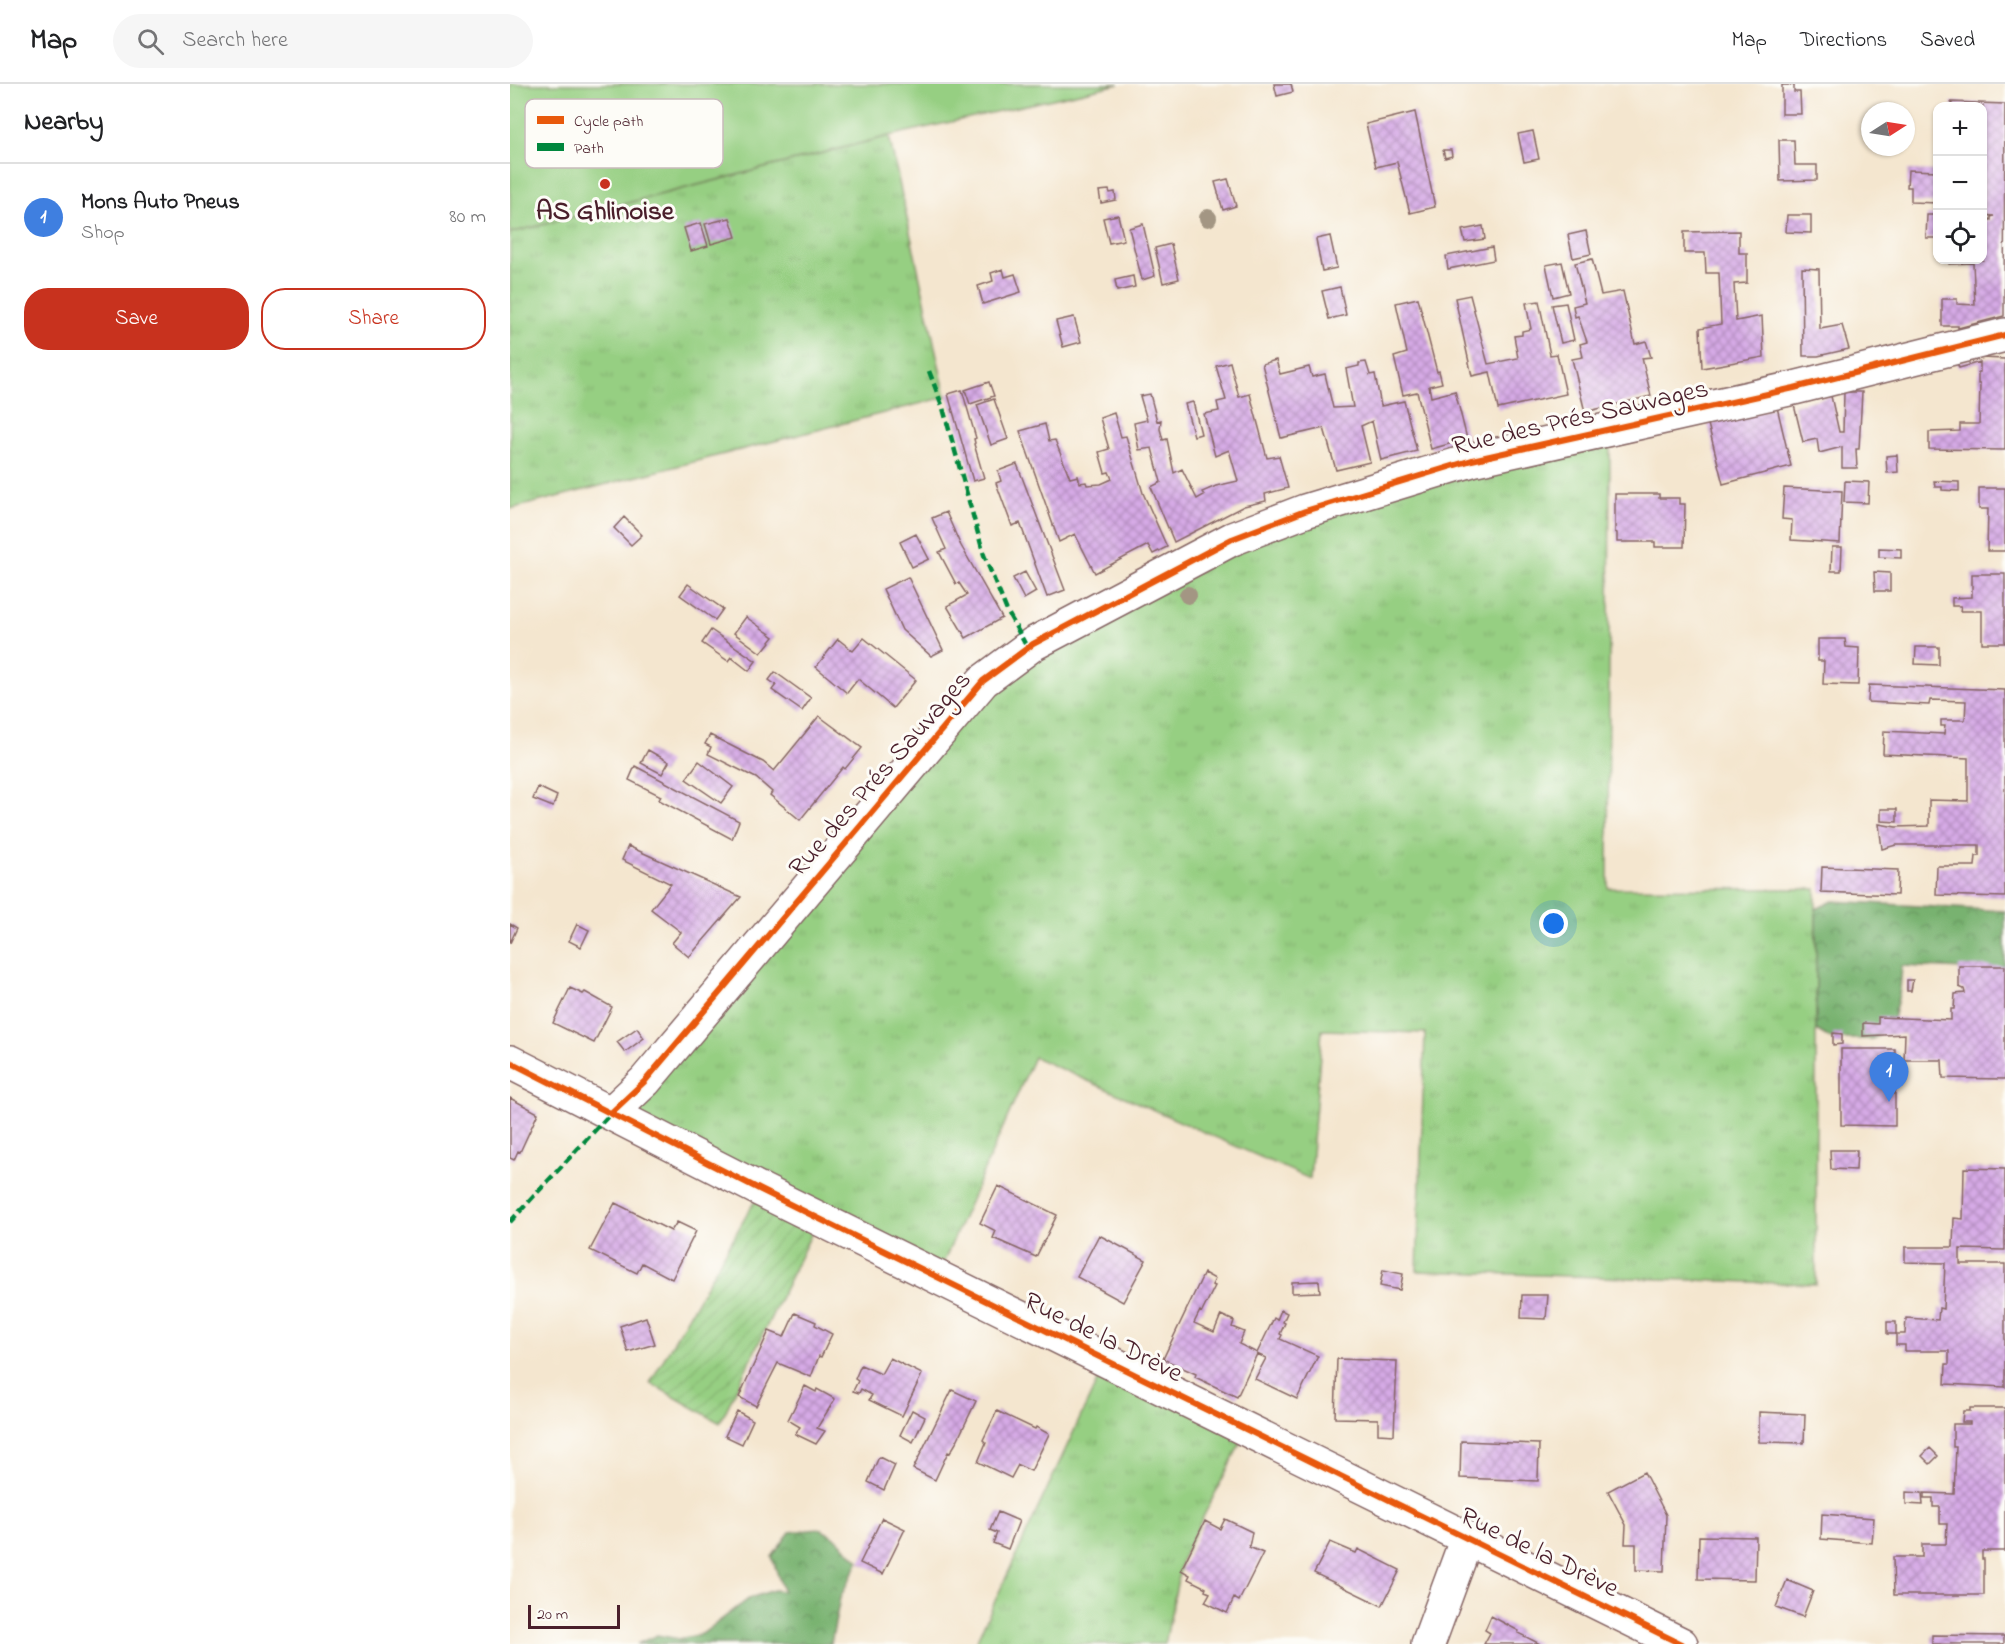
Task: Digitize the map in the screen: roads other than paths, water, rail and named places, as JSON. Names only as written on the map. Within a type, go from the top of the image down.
[{"type":"street","name":"Rue des Prés Sauvages","points":[[611,1113],[645,1081],[983,681],[1034,644],[1232,538],[1305,511],[1472,460],[1794,388],[2005,335]]},
{"type":"street","name":"Rue de la Drève","points":[[510,1062],[761,1190],[1681,1644]]},
{"type":"street","points":[[1428,1644],[1467,1538]]},
{"type":"place","name":"AS Ghlinoise","points":[[605,184]]},
{"type":"place","name":"Mons Auto Pneus","points":[[1889,1102]]}]
